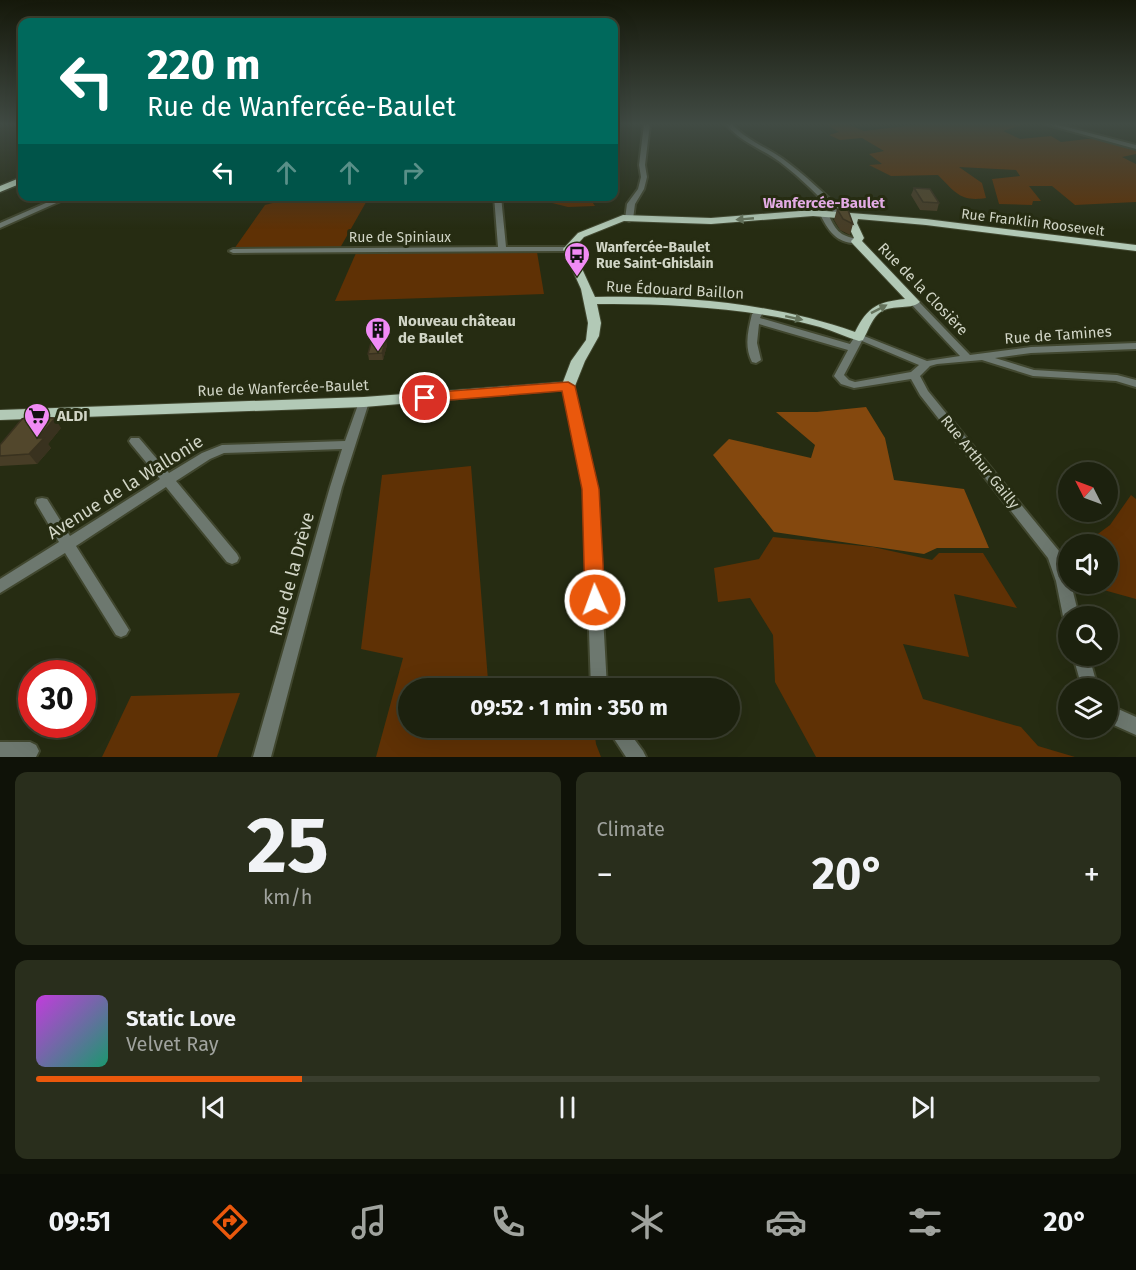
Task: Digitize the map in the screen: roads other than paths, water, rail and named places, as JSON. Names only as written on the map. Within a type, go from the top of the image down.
[{"type":"highway","points":[[0,183],[18,176]]},
{"type":"highway","points":[[0,189],[18,182]]},
{"type":"main road","name":"Rue Franklin Roosevelt","points":[[568,249],[574,240],[590,230],[629,219],[711,221],[790,214],[824,214],[926,222],[1136,248]]},
{"type":"main road","name":"Rue de la Closière","points":[[854,218],[852,223],[859,238],[856,241],[914,302]]},
{"type":"main road","points":[[568,249],[575,260],[590,301],[594,333],[577,363],[568,386]]},
{"type":"main road","name":"Rue Édouard Baillon","points":[[590,301],[641,301],[822,324],[856,342]]},
{"type":"main road","points":[[856,342],[866,320],[874,310],[885,305],[914,302]]},
{"type":"main road","name":"Rue de Wanfercée-Baulet","points":[[0,415],[364,402],[568,386]]},
{"type":"street","points":[[629,219],[632,204],[641,189],[644,177],[643,159]]},
{"type":"street","points":[[779,159],[841,215]]},
{"type":"street","points":[[0,226],[58,201]]},
{"type":"street","points":[[497,201],[502,250]]},
{"type":"street","name":"Rue de la Closière","points":[[824,214],[831,230],[842,239],[856,241]]},
{"type":"street","name":"Rue de Spiniaux","points":[[233,251],[568,249]]},
{"type":"street","name":"Rue de la Closière","points":[[914,302],[968,359]]},
{"type":"street","name":"Rue Édouard Baillon","points":[[756,360],[752,340],[757,315]]},
{"type":"street","points":[[856,342],[839,376],[845,382],[861,385],[914,375],[926,363],[982,357],[1033,373],[1117,378],[1136,384]]},
{"type":"street","name":"Rue Édouard Baillon","points":[[856,342],[926,363]]},
{"type":"street","name":"Rue de Tamines","points":[[982,357],[1031,350],[1136,346]]},
{"type":"street","name":"Rue Arthur Gailly","points":[[914,375],[924,393],[1054,555],[1069,606]]},
{"type":"street","points":[[568,386],[591,489],[599,678]]},
{"type":"street","name":"Rue de la Drève","points":[[262,757],[336,488],[364,402]]},
{"type":"street","points":[[135,441],[232,558]]},
{"type":"street","name":"Avenue de la Wallonie","points":[[0,587],[67,543],[222,449],[350,445]]},
{"type":"street","points":[[42,502],[121,630]]},
{"type":"street","points":[[1118,717],[1136,726]]},
{"type":"street","points":[[623,738],[637,757]]},
{"type":"street","points":[[0,751],[30,751]]},
{"type":"place","name":"Wanfercée-Baulet Rue Saint-Ghislain","points":[[577,278]]},
{"type":"place","name":"Nouveau château de Baulet","points":[[378,353]]},
{"type":"place","name":"ALDI","points":[[37,439]]},
{"type":"district","name":"Wanfercée-Baulet","points":[[824,203]]}]
